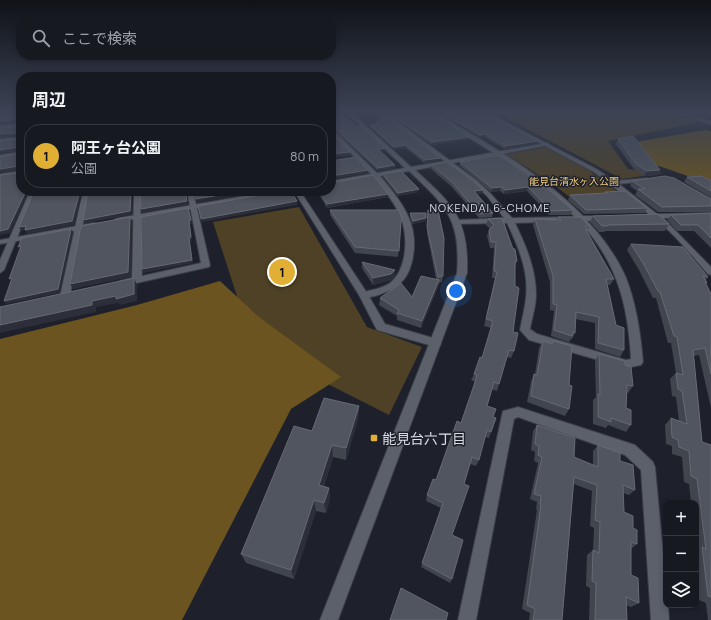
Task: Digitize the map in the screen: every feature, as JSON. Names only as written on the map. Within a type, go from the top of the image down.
[{"type":"street","points":[[341,142],[354,158],[374,175],[402,209],[409,224],[411,245],[406,267],[396,284],[384,291],[364,295]]},
{"type":"street","points":[[329,620],[462,273],[462,237],[458,222],[434,190],[381,142]]},
{"type":"street","points":[[421,142],[489,195],[510,220],[520,242],[530,272],[531,296],[525,330],[533,337],[626,364],[637,362],[635,334],[624,285],[610,255],[582,219],[556,194],[499,153],[480,142]]},
{"type":"street","points":[[541,142],[596,171],[613,183],[656,216],[711,272]]},
{"type":"street","points":[[336,182],[547,145]]},
{"type":"street","points":[[0,157],[16,155]]},
{"type":"street","points":[[0,176],[16,173]]},
{"type":"street","points":[[613,183],[655,178]]},
{"type":"street","points":[[0,270],[31,196]]},
{"type":"street","points":[[65,296],[85,196]]},
{"type":"street","points":[[137,196],[137,280]]},
{"type":"street","points":[[116,285],[206,265],[191,196]]},
{"type":"street","points":[[0,242],[193,207],[243,196]]},
{"type":"street","points":[[300,196],[364,295],[381,327],[436,343]]},
{"type":"street","points":[[641,216],[711,215]]},
{"type":"street","points":[[458,222],[611,218]]},
{"type":"street","points":[[467,620],[508,415],[518,412],[630,450],[648,466],[660,620]]},
{"type":"green space","points":[[552,142],[609,142],[628,169],[664,173],[622,179]]},
{"type":"green space","name":"能見台清水ヶ入公園","points":[[547,147],[590,171],[619,193],[571,198],[554,185],[506,154]]},
{"type":"green space","points":[[299,207],[367,327],[422,347],[389,415],[308,374],[245,321],[213,222]]},
{"type":"shaded area","points":[[635,142],[711,142],[711,184],[653,164]]},
{"type":"shaded area","points":[[220,281],[259,317],[341,377],[291,409],[182,620],[0,620],[0,339],[137,305]]},
{"type":"building","points":[[0,142],[16,142],[16,147],[0,150]]},
{"type":"building","points":[[336,142],[340,142],[350,152],[336,153]]},
{"type":"building","points":[[350,142],[378,142],[385,148],[378,149],[395,165],[378,168]]},
{"type":"building","points":[[388,142],[419,142],[440,158],[425,160],[406,145],[394,147]]},
{"type":"building","points":[[499,142],[531,142],[506,146]]},
{"type":"building","points":[[620,142],[638,142],[660,170],[647,171],[636,164]]},
{"type":"building","points":[[16,154],[16,166],[0,169],[0,157]]},
{"type":"building","points":[[499,155],[541,183],[573,210],[551,211],[528,187],[505,190],[501,187],[492,188],[460,162]]},
{"type":"building","points":[[356,157],[368,170],[336,175],[336,160]]},
{"type":"building","points":[[447,162],[483,190],[474,191],[493,213],[479,214],[452,182],[431,165]]},
{"type":"building","points":[[401,171],[419,189],[398,193],[383,174]]},
{"type":"building","points":[[16,173],[16,196],[24,196],[8,229],[0,231],[0,175]]},
{"type":"building","points":[[373,175],[388,194],[327,204],[322,196],[336,196],[336,182]]},
{"type":"building","points":[[665,176],[674,178],[711,199],[711,206],[662,207],[638,189],[645,189],[632,181]]},
{"type":"building","points":[[702,176],[711,180],[711,191],[687,177]]},
{"type":"building","points":[[625,191],[647,208],[586,210],[570,195],[607,193],[605,192]]},
{"type":"building","points":[[32,196],[79,196],[72,221],[25,230],[26,226],[19,227]]},
{"type":"building","points":[[87,196],[131,196],[130,211],[83,220]]},
{"type":"building","points":[[140,196],[186,196],[187,201],[141,209]]},
{"type":"building","points":[[195,196],[214,196],[196,199]]},
{"type":"building","points":[[255,196],[294,196],[297,201],[201,219],[198,206]]},
{"type":"building","points":[[188,208],[191,220],[189,221],[191,237],[189,238],[192,260],[142,269],[141,217]]},
{"type":"building","points":[[330,210],[399,210],[402,220],[399,251],[355,247]]},
{"type":"building","points":[[428,210],[438,210],[444,238],[443,276],[438,277],[427,227]]},
{"type":"building","points":[[410,213],[426,213],[426,218],[413,221]]},
{"type":"building","points":[[711,213],[711,238],[698,225],[681,225],[671,215]]},
{"type":"building","points":[[658,214],[669,224],[602,226],[593,216]]},
{"type":"building","points":[[130,217],[128,272],[70,284],[81,226]]},
{"type":"building","points":[[558,217],[581,217],[589,226],[585,226],[588,230],[586,230],[614,279],[606,279],[616,325],[624,328],[624,350],[598,343],[599,317],[576,312],[575,333],[573,332],[572,336],[554,330],[557,305],[553,304],[553,276],[535,219],[561,220]]},
{"type":"building","points":[[502,218],[513,249],[515,249],[517,261],[515,261],[515,286],[519,288],[513,332],[518,333],[514,351],[509,350],[499,384],[494,382],[487,406],[496,409],[493,417],[496,418],[491,432],[487,430],[479,460],[472,457],[464,484],[469,486],[452,535],[463,540],[452,579],[422,563],[443,503],[427,495],[433,479],[436,480],[457,421],[461,423],[477,375],[474,374],[480,357],[482,358],[493,321],[486,319],[497,272],[494,271],[496,242],[491,242],[489,230],[494,225],[488,219]]},
{"type":"building","points":[[71,229],[58,289],[4,301],[12,278],[9,279],[21,246],[18,247],[22,238]]},
{"type":"building","points":[[631,244],[683,247],[708,277],[703,276],[711,294],[711,374],[705,348],[693,350],[702,442],[711,445],[711,597],[708,596],[702,547],[706,549],[697,479],[691,476],[689,451],[679,447],[678,440],[672,437],[671,418],[687,424],[682,391],[678,389],[676,373],[683,375],[677,337],[674,336],[660,292]]},
{"type":"building","points":[[362,262],[395,270],[391,274],[373,278]]},
{"type":"building","points":[[421,276],[439,280],[422,321],[397,313],[399,310],[380,298],[401,283],[412,297]]},
{"type":"building","points":[[134,278],[134,294],[116,299],[116,296],[92,301],[92,305],[0,325],[0,307]]},
{"type":"building","points":[[543,341],[552,344],[553,341],[572,346],[569,385],[572,386],[569,409],[531,396],[534,374],[537,375]]},
{"type":"building","points":[[599,354],[625,361],[625,365],[631,367],[633,386],[627,385],[626,408],[631,410],[631,425],[611,418],[611,422],[598,417],[598,394],[600,395]]},
{"type":"building","points":[[324,398],[359,406],[346,448],[332,445],[319,485],[329,488],[324,503],[314,500],[291,570],[241,554],[294,426],[312,431]]},
{"type":"building","points":[[537,425],[575,438],[574,457],[598,467],[598,445],[620,453],[620,461],[633,465],[635,490],[623,485],[624,512],[633,516],[633,528],[637,530],[637,544],[631,542],[631,575],[638,578],[639,603],[626,597],[627,620],[595,620],[596,583],[592,581],[593,550],[599,553],[600,522],[595,520],[597,485],[574,477],[562,620],[533,620],[535,609],[527,605],[541,505],[541,496],[534,494],[542,457],[538,455],[539,446],[535,444]]},
{"type":"building","points":[[401,588],[448,613],[446,620],[390,620]]},
{"type":"place","name":"阿王ヶ台公園","points":[[282,272]]},
{"type":"place","name":"能見台六丁目","points":[[374,438]]},
{"type":"district","name":"NOKENDAI 6-CHOME","points":[[490,207]]}]
